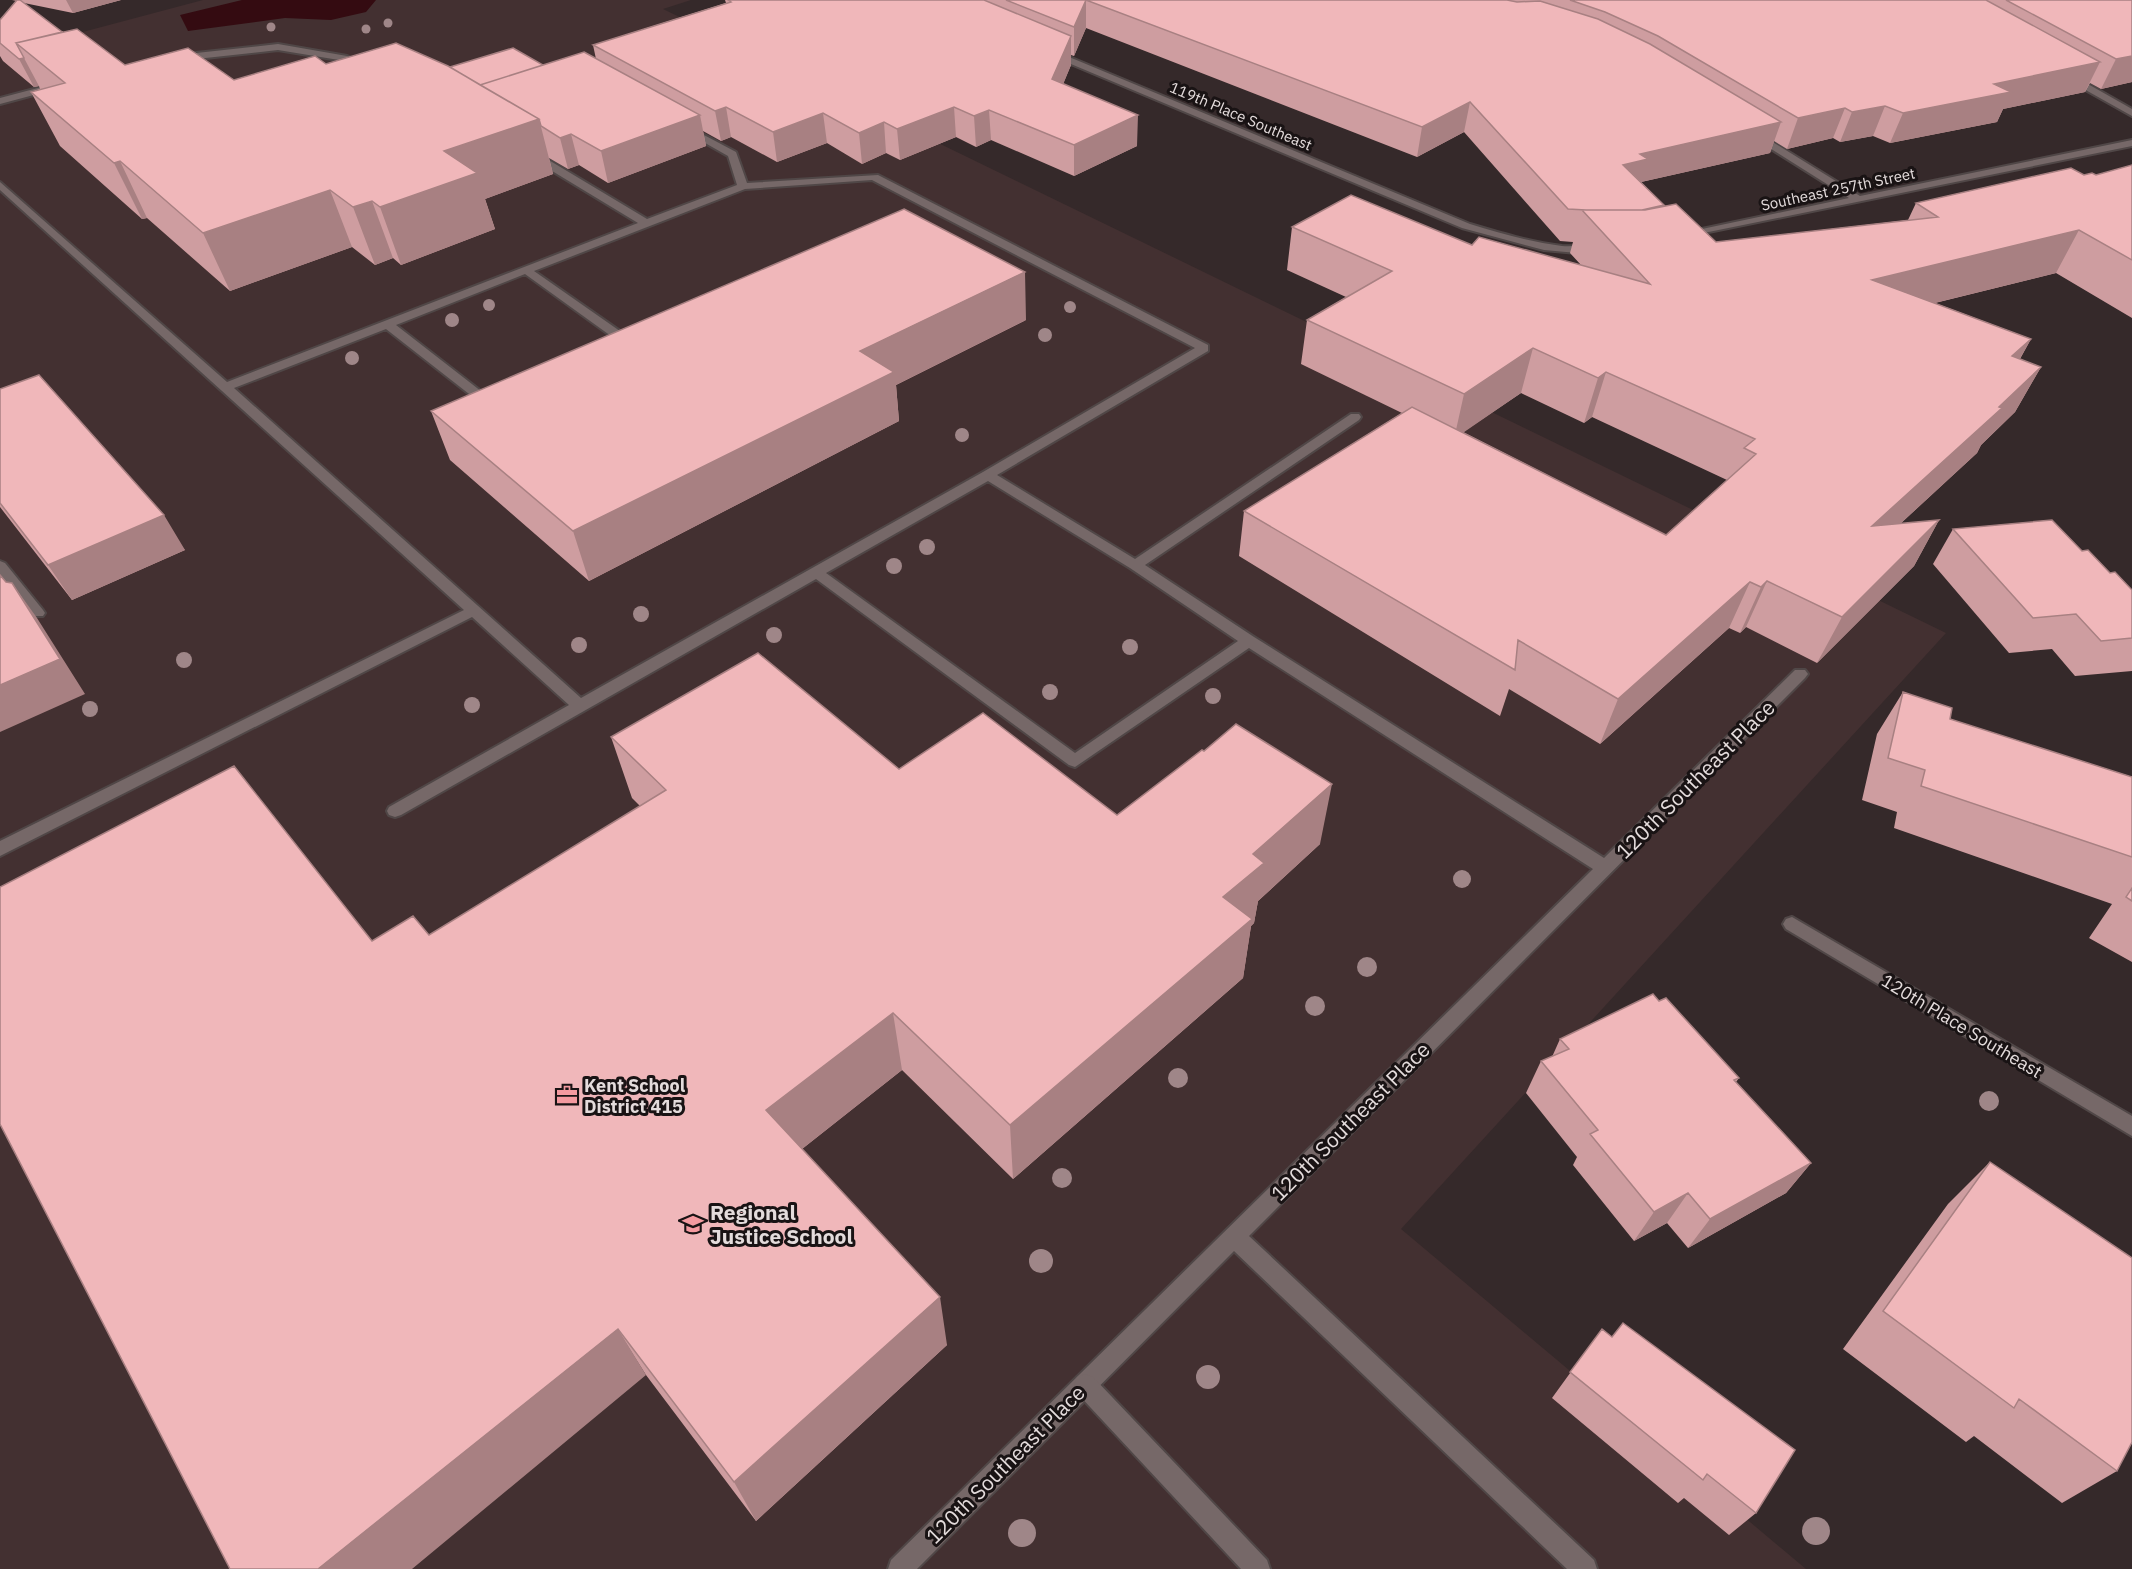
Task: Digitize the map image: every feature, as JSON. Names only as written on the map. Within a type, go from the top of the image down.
[{"type":"street","name":"119th Place Southeast","points":[[1037,46],[1466,226],[1505,238],[1548,246],[1600,249]]},
{"type":"street","points":[[170,59],[278,47],[347,58],[377,73]]},
{"type":"street","points":[[2061,72],[2132,113]]},
{"type":"street","points":[[0,101],[70,83]]},
{"type":"street","points":[[672,121],[732,154],[743,186]]},
{"type":"street","points":[[1750,132],[1859,200]]},
{"type":"street","name":"Southeast 257th Street","points":[[1677,237],[2132,143]]},
{"type":"street","points":[[528,152],[647,224]]},
{"type":"street","points":[[225,387],[743,186],[874,177],[1204,348],[988,475],[395,811]]},
{"type":"street","points":[[0,185],[580,706]]},
{"type":"street","points":[[526,270],[638,349]]},
{"type":"street","points":[[387,324],[497,410]]},
{"type":"street","points":[[1135,565],[1355,417]]},
{"type":"street","points":[[988,475],[1135,565],[1249,641],[1605,868]]},
{"type":"street","points":[[0,566],[38,613]]},
{"type":"street","points":[[816,572],[1075,761],[1249,641]]},
{"type":"street","points":[[0,849],[473,611]]},
{"type":"street","name":"120th Southeast Place","points":[[902,1568],[1800,674]]},
{"type":"street","name":"120th Place Southeast","points":[[1792,924],[2132,1127]]},
{"type":"street","points":[[1234,1236],[1585,1569]]},
{"type":"street","points":[[1085,1385],[1258,1569]]},
{"type":"shaded area","points":[[203,0],[691,0],[663,9],[1946,633],[1401,1229],[1806,1569],[0,1569],[0,54]]},
{"type":"shaded area","points":[[242,0],[376,0],[366,12],[331,20],[285,18],[188,31],[180,15]]},
{"type":"building","points":[[17,0],[62,32],[16,43],[24,58],[19,59],[0,43],[0,20]]},
{"type":"building","points":[[728,0],[984,0],[1071,36],[1052,79],[1138,115],[1074,145],[989,110],[974,116],[954,107],[897,129],[884,122],[859,133],[823,113],[773,132],[726,107],[715,111],[593,45],[731,2]]},
{"type":"building","points":[[1006,0],[1086,0],[1074,27]]},
{"type":"building","points":[[1086,0],[1540,1],[1598,19],[1650,44],[1781,122],[1640,154],[1648,159],[1623,165],[1664,205],[1642,210],[1568,209],[1470,102],[1422,127]]},
{"type":"building","points":[[1570,0],[1986,0],[2100,62],[1994,84],[2011,92],[1903,113],[1885,106],[1852,112],[1845,108],[1798,118],[1658,36],[1605,12]]},
{"type":"building","points":[[2006,0],[2132,0],[2132,56],[2116,59]]},
{"type":"building","points":[[77,29],[125,65],[188,48],[234,80],[315,56],[326,64],[396,43],[448,66],[539,119],[444,151],[477,173],[380,207],[372,201],[353,207],[330,190],[203,233],[120,161],[114,163],[31,92],[65,83],[16,43]]},
{"type":"building","points":[[513,48],[543,65],[480,85],[450,67]]},
{"type":"building","points":[[584,52],[700,115],[601,151],[571,134],[560,138],[541,126],[539,119],[480,85]]},
{"type":"building","points":[[2132,165],[2132,260],[2079,230],[1872,280],[2031,339],[2012,356],[2041,367],[1999,407],[2002,408],[1872,526],[1939,520],[1842,617],[1767,581],[1761,587],[1750,582],[1618,699],[1518,640],[1515,670],[1244,511],[1412,407],[1666,535],[1756,454],[1744,448],[1755,439],[1606,372],[1598,378],[1533,348],[1464,394],[1307,320],[1392,271],[1292,227],[1351,195],[1472,245],[1479,237],[1650,284],[1582,210],[1645,210],[1676,204],[1716,242],[1938,217],[1916,203],[2071,168],[2084,175],[2092,173],[2096,175]]},
{"type":"building","points":[[904,209],[1025,272],[860,351],[894,372],[573,531],[431,411]]},
{"type":"building","points":[[39,375],[164,515],[48,565],[0,503],[0,389]]},
{"type":"building","points":[[2052,520],[2082,551],[2088,550],[2110,573],[2115,572],[2132,590],[2132,638],[2101,641],[2076,614],[2033,618],[1953,529]]},
{"type":"building","points":[[0,575],[6,582],[12,583],[60,659],[0,685]]},
{"type":"building","points":[[758,653],[899,769],[983,713],[1117,815],[1202,750],[1204,751],[1236,724],[1332,784],[1253,854],[1264,863],[1223,897],[1252,919],[1010,1125],[893,1013],[766,1110],[940,1297],[734,1482],[618,1329],[318,1569],[230,1569],[0,1124],[0,887],[234,766],[372,941],[413,916],[429,935],[666,790],[611,737]]},
{"type":"building","points":[[1903,692],[1952,708],[1950,719],[2132,777],[2132,857],[1921,786],[1925,770],[1888,758]]},
{"type":"building","points":[[2132,888],[2132,901],[2126,897]]},
{"type":"building","points":[[1653,994],[1659,1001],[1666,998],[1739,1078],[1734,1080],[1811,1163],[1710,1219],[1688,1193],[1654,1212],[1590,1134],[1598,1130],[1541,1061],[1569,1049],[1560,1039]]},
{"type":"building","points":[[1990,1162],[2132,1258],[2132,1442],[2117,1471],[2019,1399],[2014,1408],[1883,1311]]},
{"type":"building","points":[[1623,1323],[1795,1450],[1756,1513],[1707,1474],[1703,1480],[1570,1372],[1602,1329],[1612,1337]]},
{"type":"place","name":"Kent School District 415","points":[[567,1095]]},
{"type":"place","name":"Regional Justice School","points":[[693,1224]]}]
